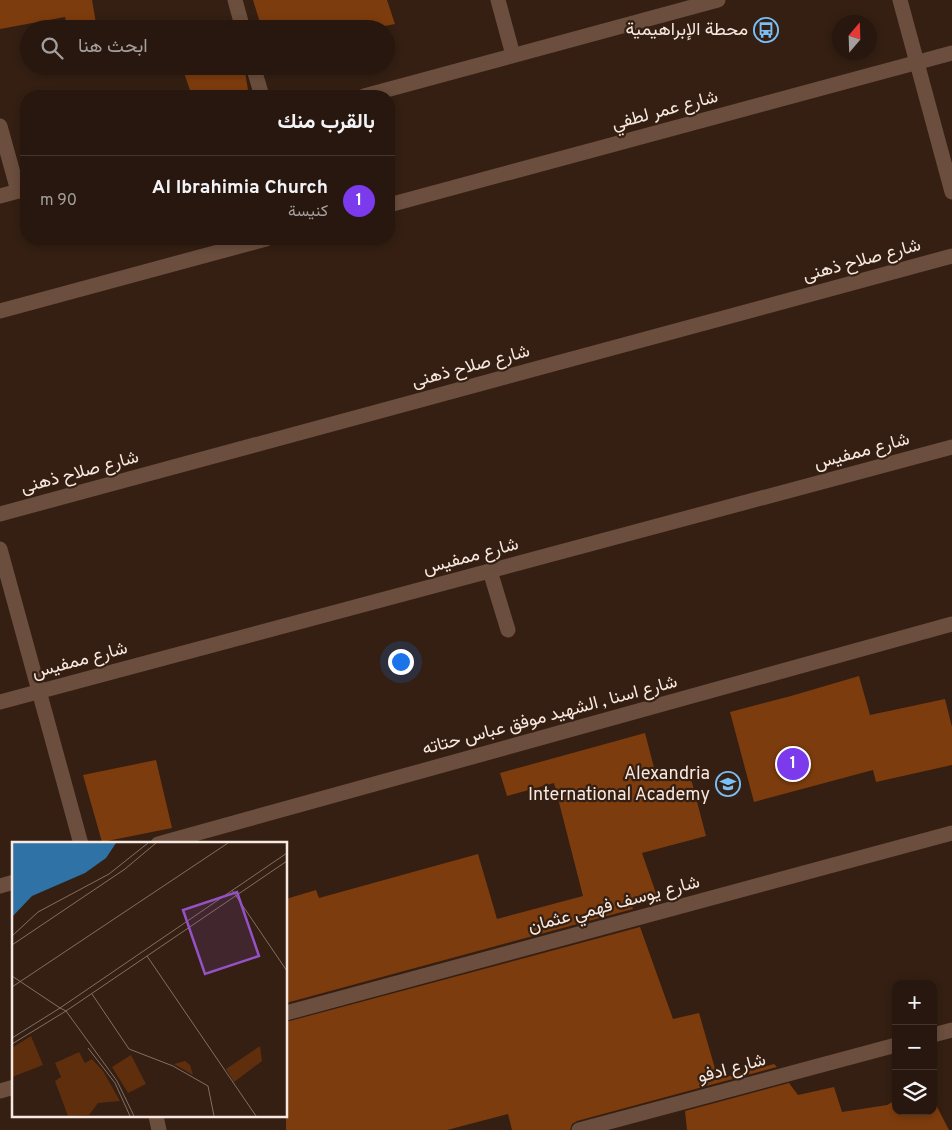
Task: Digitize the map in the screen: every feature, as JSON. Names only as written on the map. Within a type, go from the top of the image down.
[{"type":"street","points":[[235,0],[241,20]]},
{"type":"street","points":[[498,0],[513,55]]},
{"type":"street","points":[[386,90],[718,0]]},
{"type":"street","points":[[900,0],[952,192]]},
{"type":"street","name":"شارع عمر لطفي","points":[[395,203],[952,53]]},
{"type":"street","points":[[256,75],[260,90]]},
{"type":"street","points":[[0,126],[20,184]]},
{"type":"street","points":[[0,196],[20,191]]},
{"type":"street","points":[[0,311],[244,245]]},
{"type":"street","name":"شارع صلاح ذهنى","points":[[0,514],[952,256]]},
{"type":"street","name":"شارع ممفيس","points":[[0,702],[952,447]]},
{"type":"street","points":[[0,549],[80,842]]},
{"type":"street","points":[[490,571],[508,630]]},
{"type":"street","name":"شارع اسنا , الشهيد موفق عباس حتاته","points":[[165,842],[952,624]]},
{"type":"street","name":"شارع يوسف فهمي عثمان","points":[[288,1012],[952,833]]},
{"type":"street","points":[[937,1034],[952,1030]]},
{"type":"street","name":"شارع ادفو","points":[[579,1130],[892,1046]]},
{"type":"building","points":[[0,0],[92,0],[95,20],[66,20],[65,17],[49,20],[20,20],[20,25],[0,29]]},
{"type":"building","points":[[253,0],[387,0],[394,20],[259,20]]},
{"type":"building","points":[[185,75],[246,75],[248,90],[190,90]]},
{"type":"building","points":[[859,676],[870,715],[945,699],[952,727],[952,765],[876,782],[873,770],[754,802],[730,712]]},
{"type":"building","points":[[645,733],[657,779],[689,771],[706,836],[642,853],[658,899],[632,906],[633,909],[288,1002],[288,898],[316,890],[319,898],[478,854],[497,919],[583,896],[554,783],[507,796],[500,773]]},
{"type":"building","points":[[156,760],[172,828],[102,842],[83,775]]},
{"type":"building","points":[[640,927],[673,1019],[699,1013],[718,1079],[774,1064],[777,1067],[577,1121],[572,1124],[570,1130],[512,1130],[508,1114],[447,1130],[286,1130],[286,1118],[288,1118],[288,1021]]},
{"type":"building","points":[[789,1083],[798,1095],[834,1087],[842,1112],[887,1105],[892,1102],[892,1115],[937,1115],[937,1107],[949,1130],[687,1130],[685,1111]]},
{"type":"place","name":"محطة الإبراهيمية","points":[[766,30]]},
{"type":"place","name":"Al Ibrahimia Church","points":[[793,764]]},
{"type":"place","name":"Alexandria International Academy","points":[[728,784]]}]
